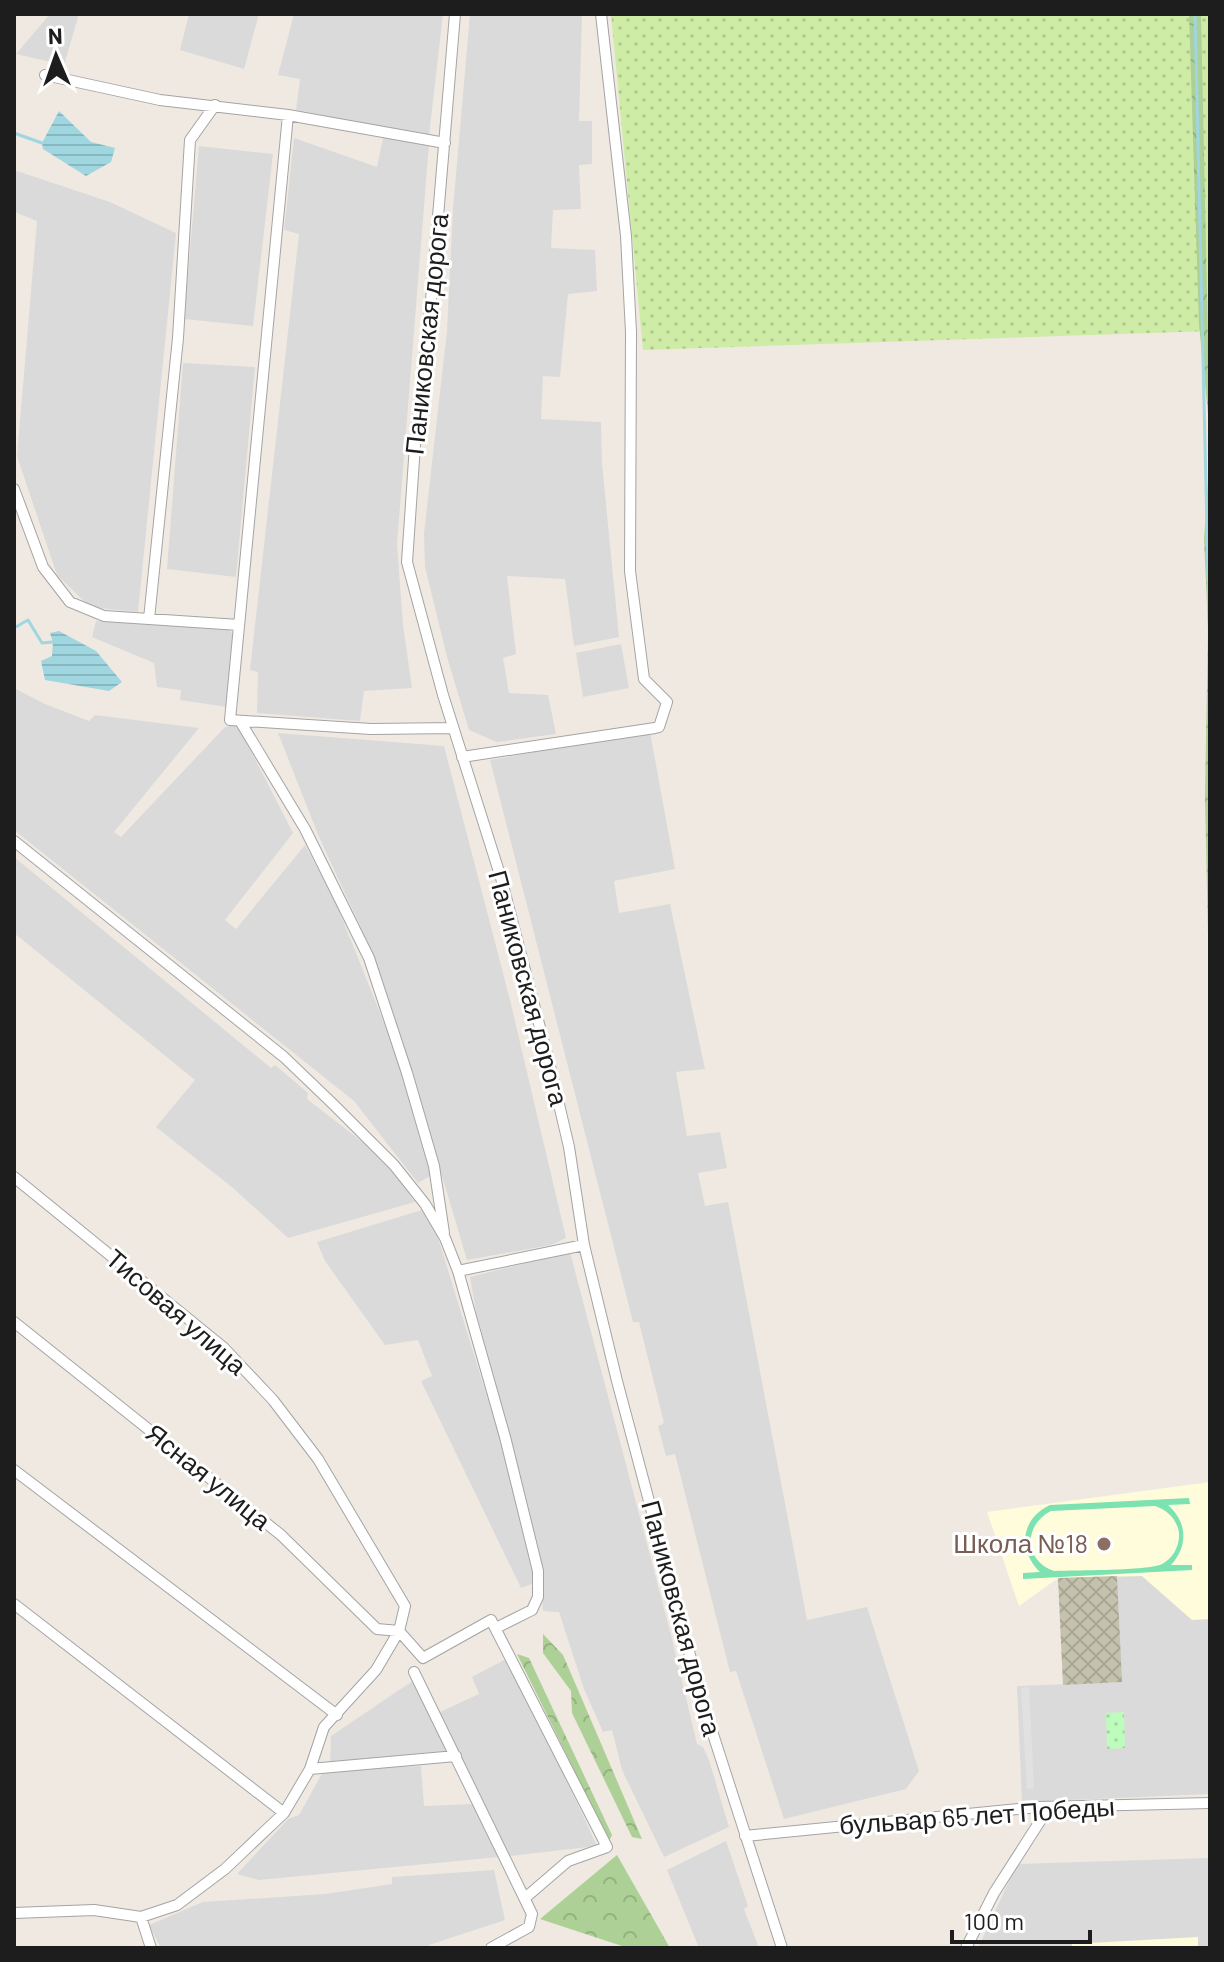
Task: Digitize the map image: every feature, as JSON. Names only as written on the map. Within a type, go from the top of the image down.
[{"type":"street","name":"Паниковская дорога","points":[[455,14],[407,562],[453,728],[501,878],[550,1066],[569,1147],[584,1245],[702,1700],[782,1948]]},
{"type":"street","points":[[462,757],[659,727],[667,702],[644,679],[630,571],[630,304],[626,236],[601,14]]},
{"type":"street","points":[[45,75],[160,100],[288,115],[445,143]]},
{"type":"street","points":[[149,619],[178,338],[190,140],[215,105]]},
{"type":"street","points":[[288,115],[230,720],[371,729],[453,728]]},
{"type":"street","points":[[14,489],[43,567],[70,602],[104,616],[239,625]]},
{"type":"street","points":[[240,721],[305,829],[369,958],[434,1166],[445,1238]]},
{"type":"street","points":[[14,841],[284,1057],[394,1165],[425,1204],[445,1238],[458,1271],[505,1437],[538,1571],[538,1597],[532,1610],[496,1628],[607,1847],[568,1861],[525,1898]]},
{"type":"street","name":"Тисовая улица","points":[[14,1177],[224,1348],[273,1400],[318,1459],[405,1606],[399,1631]]},
{"type":"street","points":[[458,1271],[584,1245]]},
{"type":"street","name":"Ясная улица","points":[[14,1322],[281,1535],[377,1629],[399,1631],[423,1658],[491,1620],[496,1628]]},
{"type":"street","points":[[14,1470],[337,1715]]},
{"type":"street","points":[[14,1604],[284,1813]]},
{"type":"street","points":[[14,1913],[94,1910],[141,1917],[177,1905],[206,1885],[284,1813],[310,1769],[324,1727],[376,1670],[399,1631]]},
{"type":"street","points":[[414,1672],[532,1914],[529,1927],[491,1948]]},
{"type":"street","points":[[310,1769],[456,1756]]},
{"type":"street","name":"бульвар 65 лет Победы","points":[[745,1836],[1049,1807],[1210,1803]]},
{"type":"street","points":[[966,1948],[994,1893],[1049,1807]]},
{"type":"street","points":[[141,1917],[151,1948]]},
{"type":"shaded area","points":[[50,14],[79,14],[64,65],[16,54]]},
{"type":"shaded area","points":[[189,14],[259,14],[244,69],[180,50]]},
{"type":"shaded area","points":[[294,14],[443,14],[429,136],[296,110],[300,79],[278,75]]},
{"type":"shaded area","points":[[470,14],[582,14],[579,121],[592,121],[592,164],[579,165],[581,209],[553,210],[551,248],[595,250],[597,291],[568,294],[560,377],[543,376],[541,419],[601,422],[602,463],[619,637],[574,646],[565,579],[507,576],[516,654],[503,658],[509,693],[548,695],[556,734],[497,742],[469,730],[425,567],[424,533],[447,331],[453,209]]},
{"type":"shaded area","points":[[294,138],[377,167],[383,138],[429,144],[397,544],[403,625],[412,688],[364,691],[360,721],[257,713],[258,672],[250,670],[299,234],[284,230]]},
{"type":"shaded area","points":[[199,146],[273,154],[253,326],[184,319]]},
{"type":"shaded area","points":[[17,171],[110,202],[176,233],[138,612],[90,607],[57,575],[17,456],[37,221],[15,212],[14,216],[14,174]]},
{"type":"shaded area","points":[[183,363],[255,367],[236,577],[167,569]]},
{"type":"shaded area","points":[[96,621],[228,629],[234,635],[227,707],[180,700],[181,690],[157,687],[154,663],[92,637]]},
{"type":"shaded area","points":[[621,644],[629,688],[583,697],[576,653]]},
{"type":"shaded area","points":[[14,688],[89,721],[95,715],[199,728],[114,832],[121,837],[225,727],[237,724],[293,833],[225,920],[236,929],[305,845],[335,901],[393,1045],[432,1175],[418,1183],[354,1101],[14,830]]},
{"type":"shaded area","points":[[650,732],[675,869],[614,881],[619,913],[670,904],[705,1069],[676,1072],[687,1136],[720,1132],[727,1168],[698,1173],[705,1206],[728,1202],[807,1620],[867,1607],[919,1771],[906,1789],[784,1819],[736,1671],[730,1672],[675,1454],[666,1456],[658,1426],[664,1423],[639,1322],[633,1322],[490,760]]},
{"type":"shaded area","points":[[278,733],[444,746],[510,1000],[566,1238],[551,1245],[467,1260],[418,1095],[367,941],[319,837]]},
{"type":"shaded area","points":[[14,857],[271,1068],[275,1065],[308,1093],[307,1099],[382,1157],[415,1202],[288,1238],[233,1188],[156,1127],[195,1080],[14,933]]},
{"type":"shaded area","points":[[422,1210],[435,1228],[499,1436],[533,1570],[534,1583],[521,1588],[421,1381],[432,1376],[418,1340],[385,1345],[325,1261],[317,1242]]},
{"type":"shaded area","points":[[570,1252],[697,1744],[703,1747],[709,1760],[729,1827],[664,1857],[622,1770],[612,1730],[603,1732],[584,1689],[559,1612],[543,1611],[540,1571],[513,1447],[476,1312],[470,1277]]},
{"type":"shaded area","name":"Школа №18","points":[[1210,1482],[1210,1619],[1192,1620],[1142,1576],[1058,1578],[1019,1606],[987,1512]]},
{"type":"shaded area","points":[[1117,1576],[1142,1576],[1192,1619],[1210,1619],[1210,1794],[1022,1802],[1017,1686],[1121,1682]]},
{"type":"shaded area","points":[[1117,1576],[1122,1682],[1063,1685],[1058,1578]]},
{"type":"shaded area","points":[[508,1658],[597,1846],[510,1856],[478,1794],[440,1712],[479,1694],[472,1677]]},
{"type":"shaded area","points":[[414,1680],[450,1751],[442,1755],[330,1763],[331,1736]]},
{"type":"shaded area","points":[[1029,1687],[1034,1788],[1027,1789],[1021,1688]]},
{"type":"shaded area","points":[[421,1766],[424,1806],[473,1804],[499,1857],[259,1880],[237,1874],[288,1819],[299,1815],[324,1770]]},
{"type":"shaded area","points":[[726,1841],[748,1906],[744,1909],[759,1948],[699,1948],[667,1870]]},
{"type":"shaded area","points":[[1210,1858],[1210,1948],[978,1948],[1017,1864]]},
{"type":"shaded area","points":[[494,1870],[505,1920],[429,1945],[428,1948],[161,1948],[149,1925],[203,1902],[325,1894],[392,1884],[392,1877]]},
{"type":"shaded area","points":[[1198,1937],[1198,1948],[1072,1948],[1072,1944]]},
{"type":"green space","points":[[611,14],[1210,14],[1210,331],[643,350]]},
{"type":"green space","points":[[1189,14],[1201,14],[1210,433],[1199,325]]},
{"type":"green space","points":[[1208,482],[1210,1026],[1205,798],[1208,627],[1204,539]]},
{"type":"green space","points":[[1189,1498],[1190,1504],[1168,1505],[1179,1519],[1183,1535],[1181,1550],[1171,1565],[1192,1565],[1192,1570],[1023,1579],[1023,1573],[1040,1572],[1028,1555],[1026,1536],[1033,1518],[1050,1505]],"holes":[[[1155,1506],[1174,1519],[1179,1533],[1175,1551],[1162,1564],[1127,1569],[1054,1571],[1044,1566],[1032,1551],[1035,1525],[1051,1511]]]},
{"type":"green space","points":[[543,1634],[563,1655],[642,1839],[632,1837],[572,1713],[571,1691],[543,1653]]},
{"type":"green space","points":[[517,1654],[529,1658],[612,1835],[609,1841]]},
{"type":"green space","points":[[1124,1712],[1125,1748],[1107,1749],[1106,1713]]},
{"type":"green space","points":[[617,1855],[670,1948],[628,1948],[540,1919]]},
{"type":"water","points":[[59,111],[91,142],[115,148],[111,162],[86,176],[43,149],[42,143]]},
{"type":"water","points":[[59,631],[96,651],[122,682],[109,691],[45,680],[41,661],[52,656],[50,633]]},
{"type":"waterway","points":[[1195,14],[1210,659]]},
{"type":"waterway","points":[[14,133],[42,143]]},
{"type":"waterway","points":[[14,628],[28,620],[42,643],[53,642]]},
{"type":"place","name":"Школа №18","points":[[1104,1544]]}]
